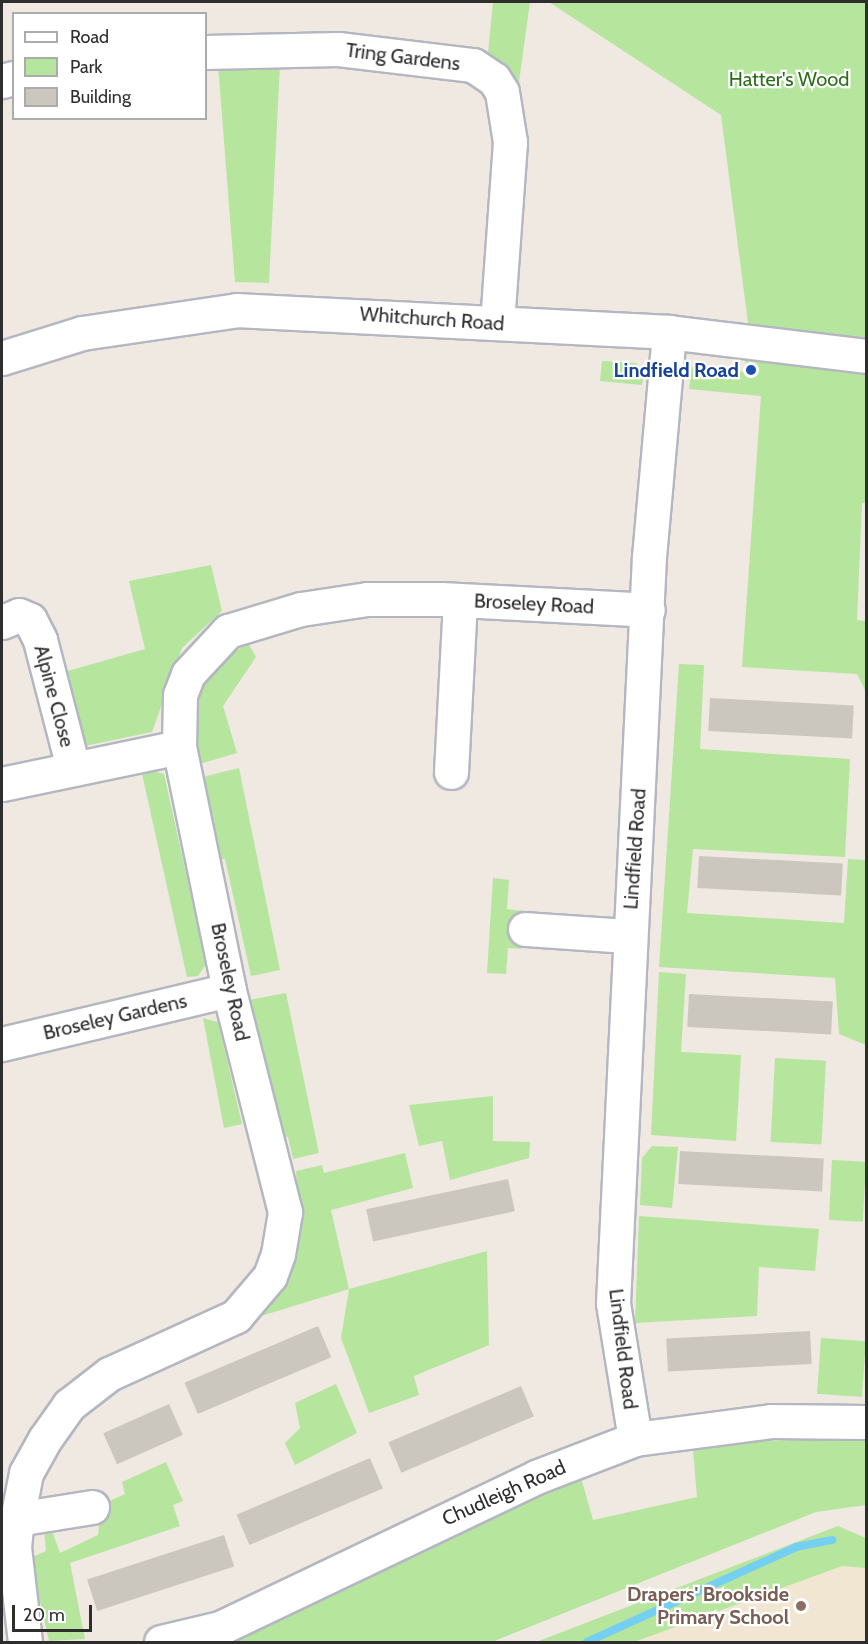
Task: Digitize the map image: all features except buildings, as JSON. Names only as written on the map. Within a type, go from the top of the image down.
[{"type":"street","name":"Tring Gardens","points":[[207,52],[338,49],[473,65],[494,79],[502,92],[510,142],[497,323]]},
{"type":"street","name":"Whitchurch Road","points":[[2,358],[117,326],[237,310],[669,332],[867,356]]},
{"type":"street","name":"Lindfield Road","points":[[635,1439],[612,1303],[629,936],[648,610],[669,332]]},
{"type":"street","name":"Broseley Road","points":[[25,1642],[14,1547],[16,1519],[14,1467],[69,1405],[109,1374],[236,1316],[270,1276],[285,1212],[229,990],[179,747],[184,685],[201,657],[228,631],[300,609],[367,599],[460,600],[648,610]]},
{"type":"street","points":[[451,772],[460,600]]},
{"type":"street","name":"Alpine Close","points":[[2,622],[25,618],[40,640],[73,768]]},
{"type":"street","points":[[2,784],[179,747]]},
{"type":"street","name":"Lindfield Road","points":[[525,929],[629,936]]},
{"type":"street","name":"Broseley Gardens","points":[[2,1044],[229,990]]},
{"type":"street","name":"Chudleigh Road","points":[[161,1642],[220,1628],[536,1477],[635,1439],[771,1421],[867,1422]]},
{"type":"street","points":[[16,1519],[92,1508]]},
{"type":"shaded area","name":"Drapers' Brookside Primary School","points":[[842,1566],[866,1568],[866,1642],[634,1642]]},
{"type":"green space","points":[[493,2],[530,2],[519,82],[486,73]]},
{"type":"green space","name":"Hatter's Wood","points":[[549,2],[866,2],[866,503],[862,503],[857,620],[866,621],[866,692],[857,674],[742,667],[761,396],[689,389],[692,367],[745,372],[748,323],[721,115]]},
{"type":"green space","points":[[218,64],[280,64],[269,283],[235,282]]},
{"type":"green space","points":[[602,361],[636,363],[644,373],[642,385],[600,381]]},
{"type":"green space","points":[[211,565],[222,611],[182,648],[152,732],[75,748],[57,674],[145,649],[129,581]]},
{"type":"green space","points":[[248,643],[256,657],[223,706],[237,753],[196,765],[190,702],[207,671]]},
{"type":"green space","points":[[679,664],[704,665],[700,749],[850,759],[845,857],[693,849],[687,913],[844,923],[848,859],[866,860],[866,1045],[839,1034],[835,978],[659,967]]},
{"type":"green space","points":[[239,768],[280,970],[251,976],[225,859],[214,860],[199,778]]},
{"type":"green space","points":[[153,771],[164,774],[206,964],[198,976],[187,977],[142,774]]},
{"type":"green space","points":[[493,878],[509,880],[507,909],[523,911],[521,949],[508,948],[506,974],[487,973]]},
{"type":"green space","points":[[659,972],[686,974],[681,1052],[741,1055],[736,1141],[651,1135]]},
{"type":"green space","points":[[286,993],[319,1153],[293,1159],[288,1137],[279,1138],[249,1000]]},
{"type":"green space","points":[[203,1018],[218,1022],[242,1124],[224,1128]]},
{"type":"green space","points":[[775,1058],[826,1061],[822,1145],[771,1142]]},
{"type":"green space","points":[[493,1096],[493,1141],[530,1142],[529,1158],[450,1180],[442,1141],[419,1146],[409,1105]]},
{"type":"green space","points":[[652,1146],[678,1147],[672,1208],[640,1205],[642,1158]]},
{"type":"green space","points":[[405,1153],[413,1188],[331,1210],[349,1289],[261,1316],[279,1284],[298,1207],[296,1171],[322,1165],[324,1173]]},
{"type":"green space","points":[[832,1160],[866,1162],[863,1222],[829,1220]]},
{"type":"green space","points":[[639,1216],[819,1229],[815,1271],[759,1267],[757,1316],[635,1323]]},
{"type":"green space","points":[[487,1251],[489,1345],[414,1376],[419,1395],[369,1413],[341,1338],[349,1289]]},
{"type":"green space","points":[[821,1338],[866,1341],[862,1397],[817,1394]]},
{"type":"green space","points":[[336,1384],[357,1433],[295,1465],[285,1443],[300,1428],[295,1403]]},
{"type":"green space","points":[[866,1439],[866,1505],[816,1512],[492,1642],[212,1642],[580,1474],[593,1520],[697,1497],[693,1450],[739,1441]]},
{"type":"green space","points":[[166,1462],[183,1501],[173,1505],[180,1526],[70,1563],[85,1639],[49,1641],[30,1558],[46,1551],[44,1531],[51,1528],[60,1553],[98,1535],[101,1505],[125,1494],[122,1482]]},
{"type":"green space","points":[[838,1526],[866,1538],[866,1568],[842,1566],[634,1642],[536,1642]]},
{"type":"waterway","points":[[587,1642],[796,1547],[832,1540]]},
{"type":"place","name":"Lindfield Road","points":[[751,370]]},
{"type":"place","name":"Drapers' Brookside Primary School","points":[[801,1606]]}]
